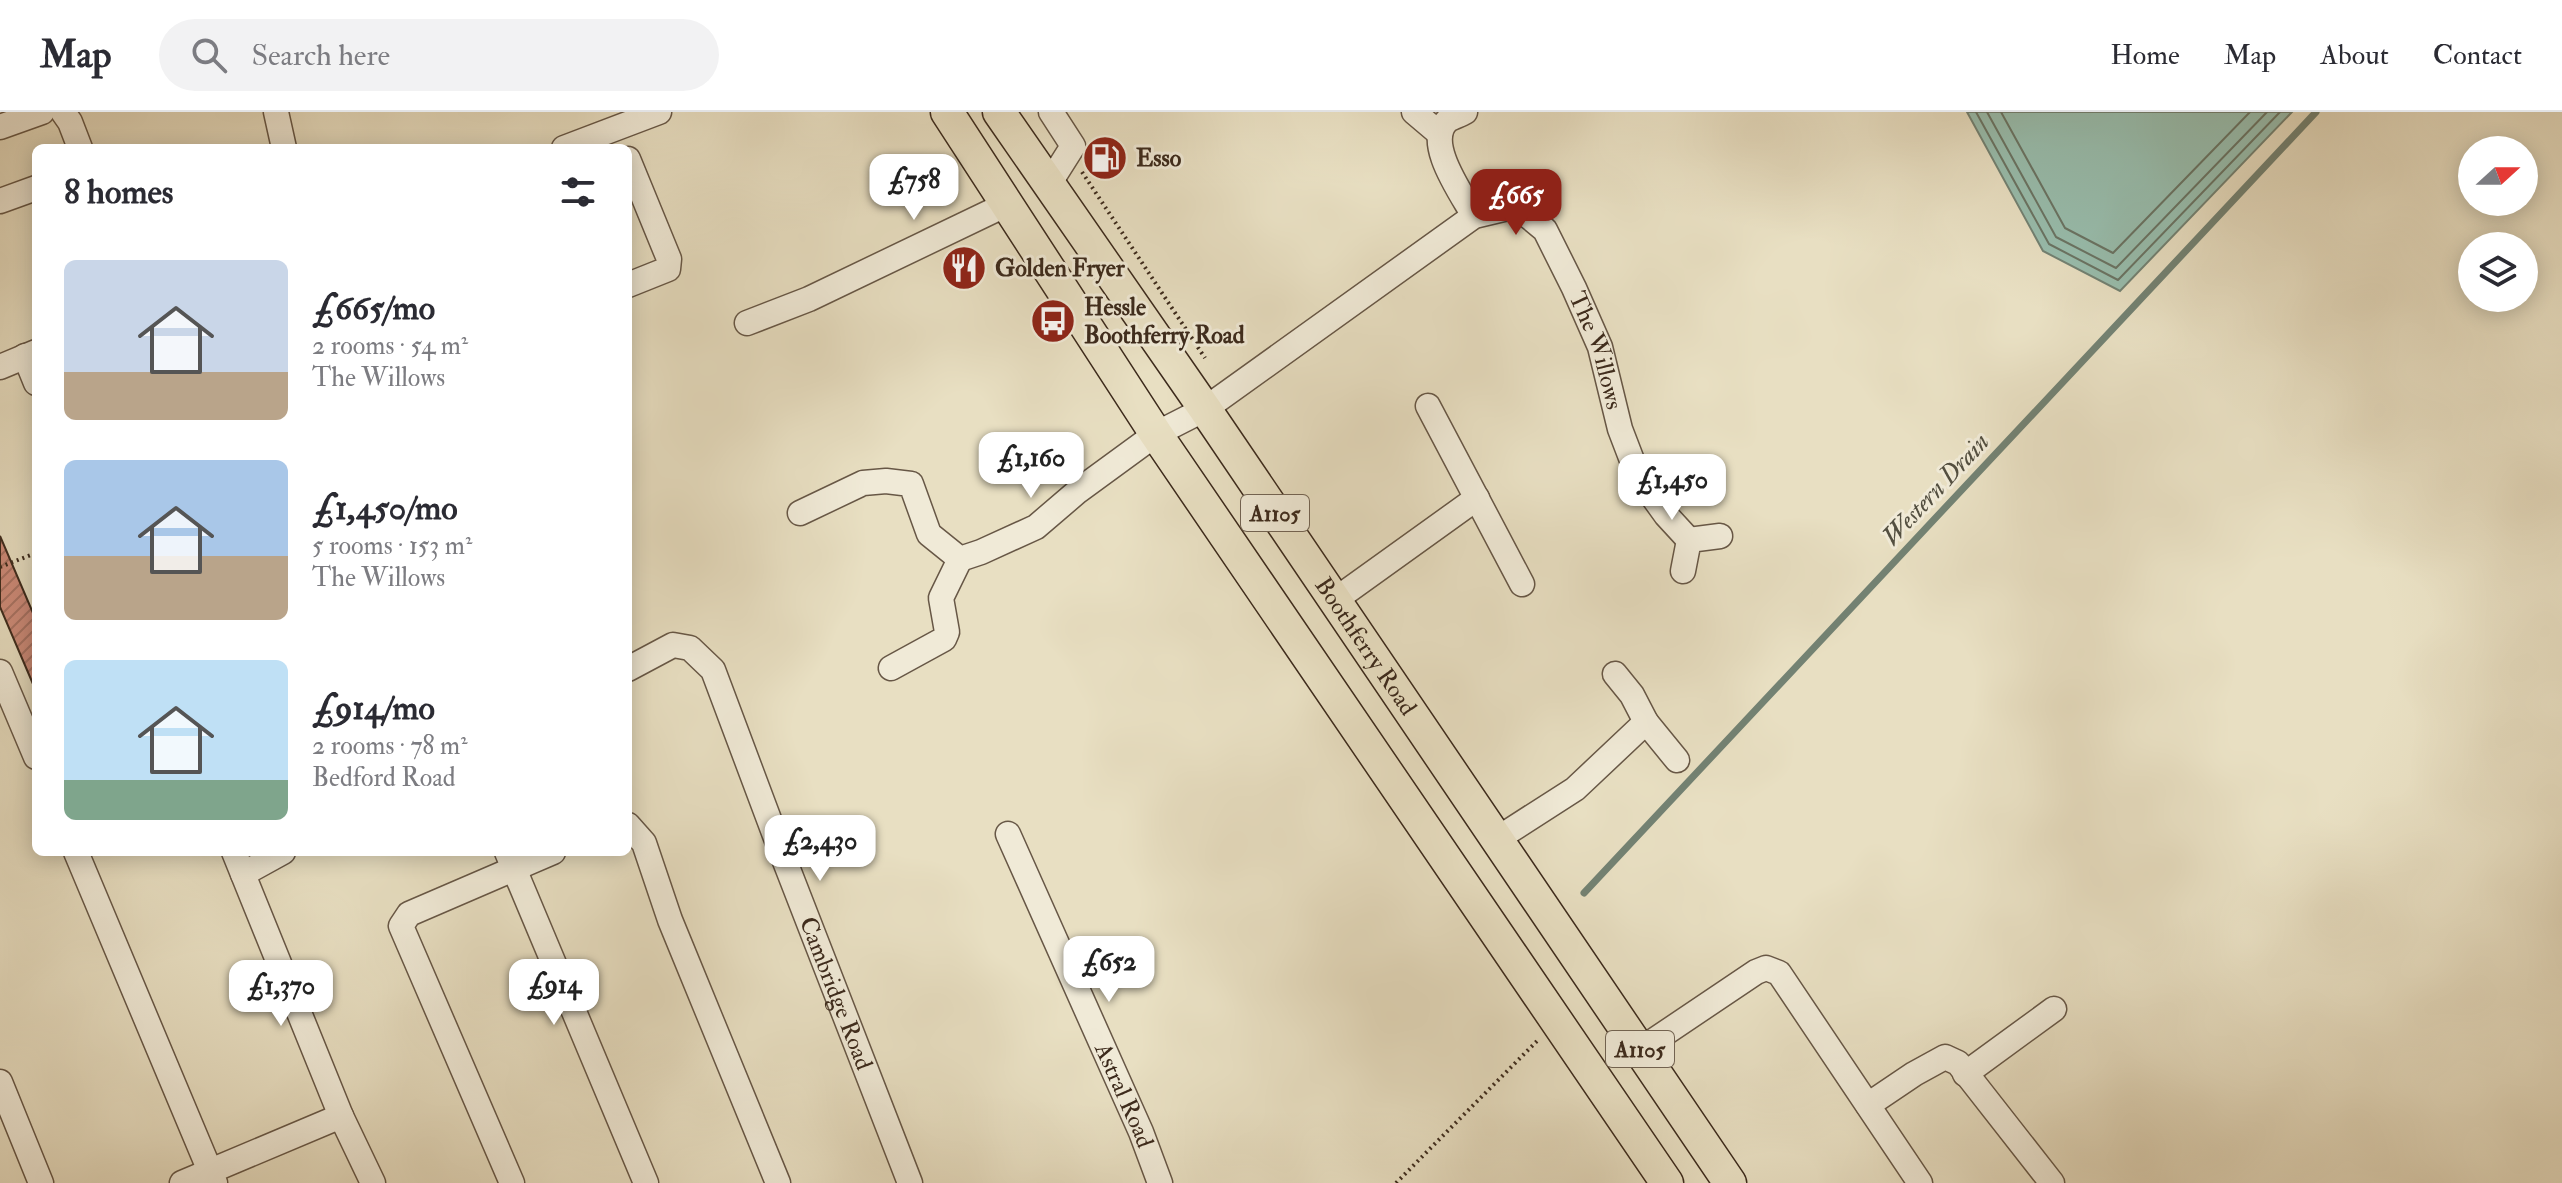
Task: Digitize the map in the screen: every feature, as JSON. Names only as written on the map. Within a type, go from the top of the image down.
[{"type":"main road","name":"A1105","points":[[947,112],[1156,434],[1667,1183]]},
{"type":"main road","name":"Boothferry Road","points":[[999,112],[1205,409],[1730,1183]]},
{"type":"street","points":[[0,127],[42,112]]},
{"type":"street","points":[[63,112],[78,144]]},
{"type":"street","points":[[276,112],[283,144]]},
{"type":"street","points":[[586,144],[620,138],[659,112]]},
{"type":"street","points":[[1049,184],[1073,146],[1051,112]]},
{"type":"street","points":[[1414,112],[1440,134]]},
{"type":"street","points":[[1465,112],[1447,121],[1440,134],[1439,150],[1474,216]]},
{"type":"street","points":[[632,169],[669,259],[668,269],[632,283]]},
{"type":"street","points":[[0,201],[32,189]]},
{"type":"street","points":[[747,323],[843,283],[1007,204]]},
{"type":"street","name":"The Willows","points":[[960,559],[1036,527],[1078,491],[1156,434],[1205,409],[1474,216],[1516,206],[1545,230],[1600,347],[1620,429],[1638,476],[1666,515],[1689,540]]},
{"type":"street","points":[[0,367],[31,354]]},
{"type":"street","points":[[1428,406],[1522,584]]},
{"type":"street","points":[[800,513],[863,483],[886,481],[911,484],[929,534],[960,559],[943,593],[947,632],[944,639],[891,668]]},
{"type":"street","points":[[1335,600],[1477,498]]},
{"type":"street","points":[[1683,571],[1689,540],[1720,536]]},
{"type":"street","name":"Cambridge Road","points":[[632,667],[673,645],[690,648],[713,670],[910,1183]]},
{"type":"street","points":[[1615,674],[1632,695],[1646,722],[1677,760]]},
{"type":"street","points":[[4,682],[32,748]]},
{"type":"street","points":[[1497,839],[1575,789],[1646,722]]},
{"type":"street","points":[[632,830],[644,843],[670,920],[778,1183]]},
{"type":"street","name":"Astral Road","points":[[1008,834],[1141,1132],[1160,1183]]},
{"type":"street","points":[[78,856],[213,1177]]},
{"type":"street","points":[[267,856],[238,863],[341,1116],[373,1183]]},
{"type":"street","points":[[512,1183],[401,926],[409,914],[511,860],[532,856]]},
{"type":"street","points":[[511,860],[646,1183]]},
{"type":"street","points":[[1640,1050],[1756,972],[1766,968],[1779,973],[1920,1183]]},
{"type":"street","points":[[1965,1074],[2054,1009]]},
{"type":"street","points":[[1868,1105],[1945,1057],[1958,1063],[2052,1183]]},
{"type":"street","points":[[0,1082],[41,1183]]},
{"type":"street","points":[[182,1183],[213,1177],[341,1116]]},
{"type":"path","points":[[0,567],[32,555]]},
{"type":"path","points":[[1396,1183],[1546,1031]]},
{"type":"water","points":[[1967,112],[2292,112],[2120,291],[2043,251]]},
{"type":"building","points":[[0,536],[32,611],[32,682],[0,607]]},
{"type":"waterway","name":"Western Drain","points":[[1584,893],[2316,112]]},
{"type":"place","name":"Esso","points":[[1105,158]]},
{"type":"place","name":"Golden Fryer","points":[[964,268]]},
{"type":"place","name":"Hessle Boothferry Road","points":[[1053,321]]}]
